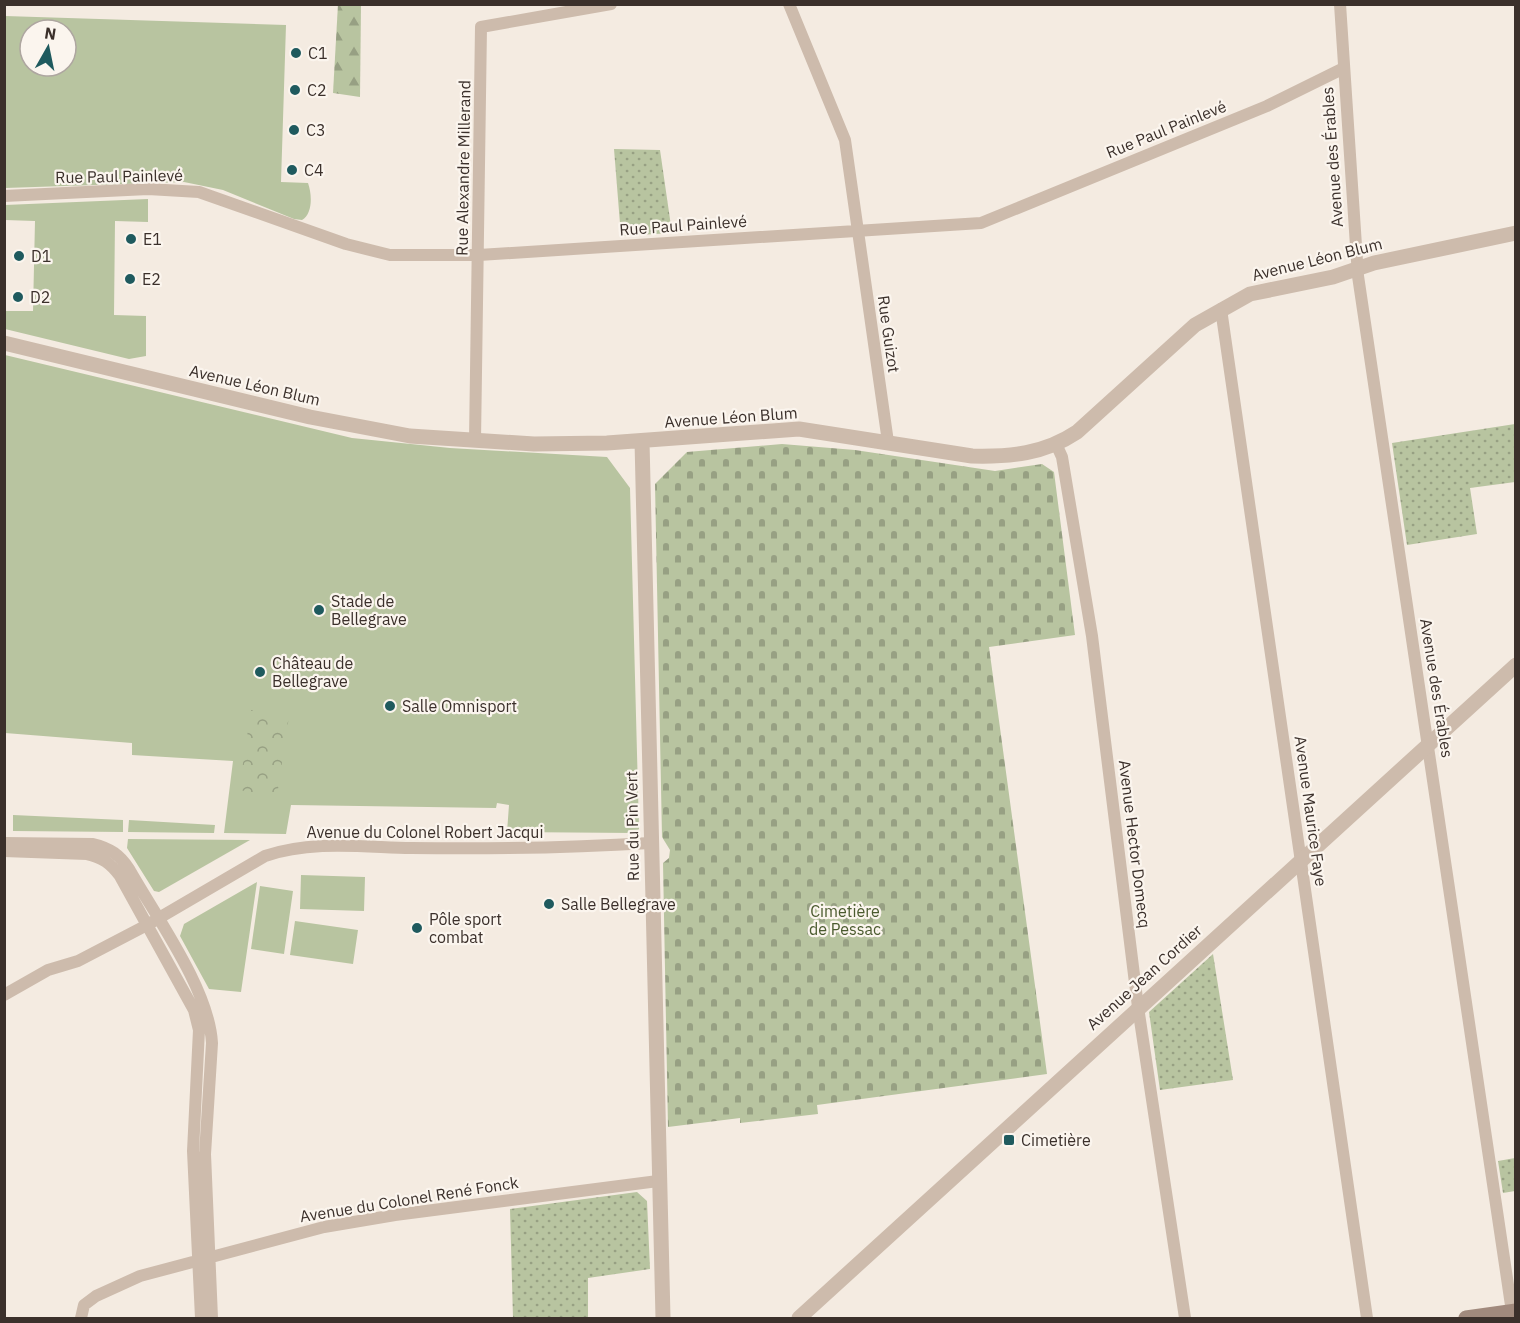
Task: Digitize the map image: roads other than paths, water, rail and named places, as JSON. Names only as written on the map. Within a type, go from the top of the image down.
[{"type":"main road","points":[[1466,1318],[1514,1311]]},
{"type":"street","name":"Rue Alexandre Millerand","points":[[475,441],[481,27],[611,4]]},
{"type":"street","name":"Rue Guizot","points":[[789,4],[845,140],[888,442]]},
{"type":"street","name":"Avenue des Érables","points":[[1340,4],[1342,69],[1357,269],[1514,1311]]},
{"type":"street","name":"Rue Paul Painlevé","points":[[4,196],[148,189],[200,192],[372,253],[411,256],[479,255],[981,223],[1267,106],[1342,69]]},
{"type":"street","name":"Avenue Léon Blum","points":[[4,343],[359,428],[410,436],[571,444],[799,429],[972,456],[998,456],[1057,446],[1077,432],[1195,325],[1250,294],[1333,277],[1357,269],[1515,233]]},
{"type":"street","name":"Avenue Maurice Faye","points":[[1221,309],[1367,1318]]},
{"type":"street","name":"Rue du Pin Vert","points":[[642,441],[663,1318]]},
{"type":"street","name":"Avenue Hector Domecq","points":[[1057,446],[1062,457],[1092,636],[1138,1007],[1185,1318]]},
{"type":"street","name":"Avenue Jean Cordier","points":[[799,1318],[1515,665]]},
{"type":"street","points":[[4,843],[105,847],[124,861],[187,996],[200,1030],[193,1135],[201,1318]]},
{"type":"street","name":"Avenue du Colonel Robert Jacqui","points":[[4,995],[48,970],[78,962],[265,856],[297,848],[567,849],[650,843]]},
{"type":"street","points":[[4,851],[99,856],[120,876],[201,996],[211,1028],[205,1154],[212,1318]]},
{"type":"street","name":"Avenue du Colonel René Fonck","points":[[81,1318],[84,1305],[96,1296],[140,1276],[341,1224],[658,1181]]},
{"type":"place","name":"C1","points":[[296,53]]},
{"type":"place","name":"C2","points":[[295,90]]},
{"type":"place","name":"C3","points":[[294,130]]},
{"type":"place","name":"C4","points":[[292,170]]},
{"type":"place","name":"E1","points":[[131,239]]},
{"type":"place","name":"D1","points":[[19,256]]},
{"type":"place","name":"E2","points":[[130,279]]},
{"type":"place","name":"D2","points":[[18,297]]},
{"type":"place","name":"Stade de Bellegrave","points":[[319,610]]},
{"type":"place","name":"Château de Bellegrave","points":[[260,672]]},
{"type":"place","name":"Salle Omnisport","points":[[390,706]]},
{"type":"place","name":"Salle Bellegrave","points":[[549,904]]},
{"type":"place","name":"Pôle sport combat","points":[[417,928]]},
{"type":"place","name":"Cimetière","points":[[1009,1140]]},
{"type":"park label","name":"Cimetière de Pessac","points":[[845,920]]}]
